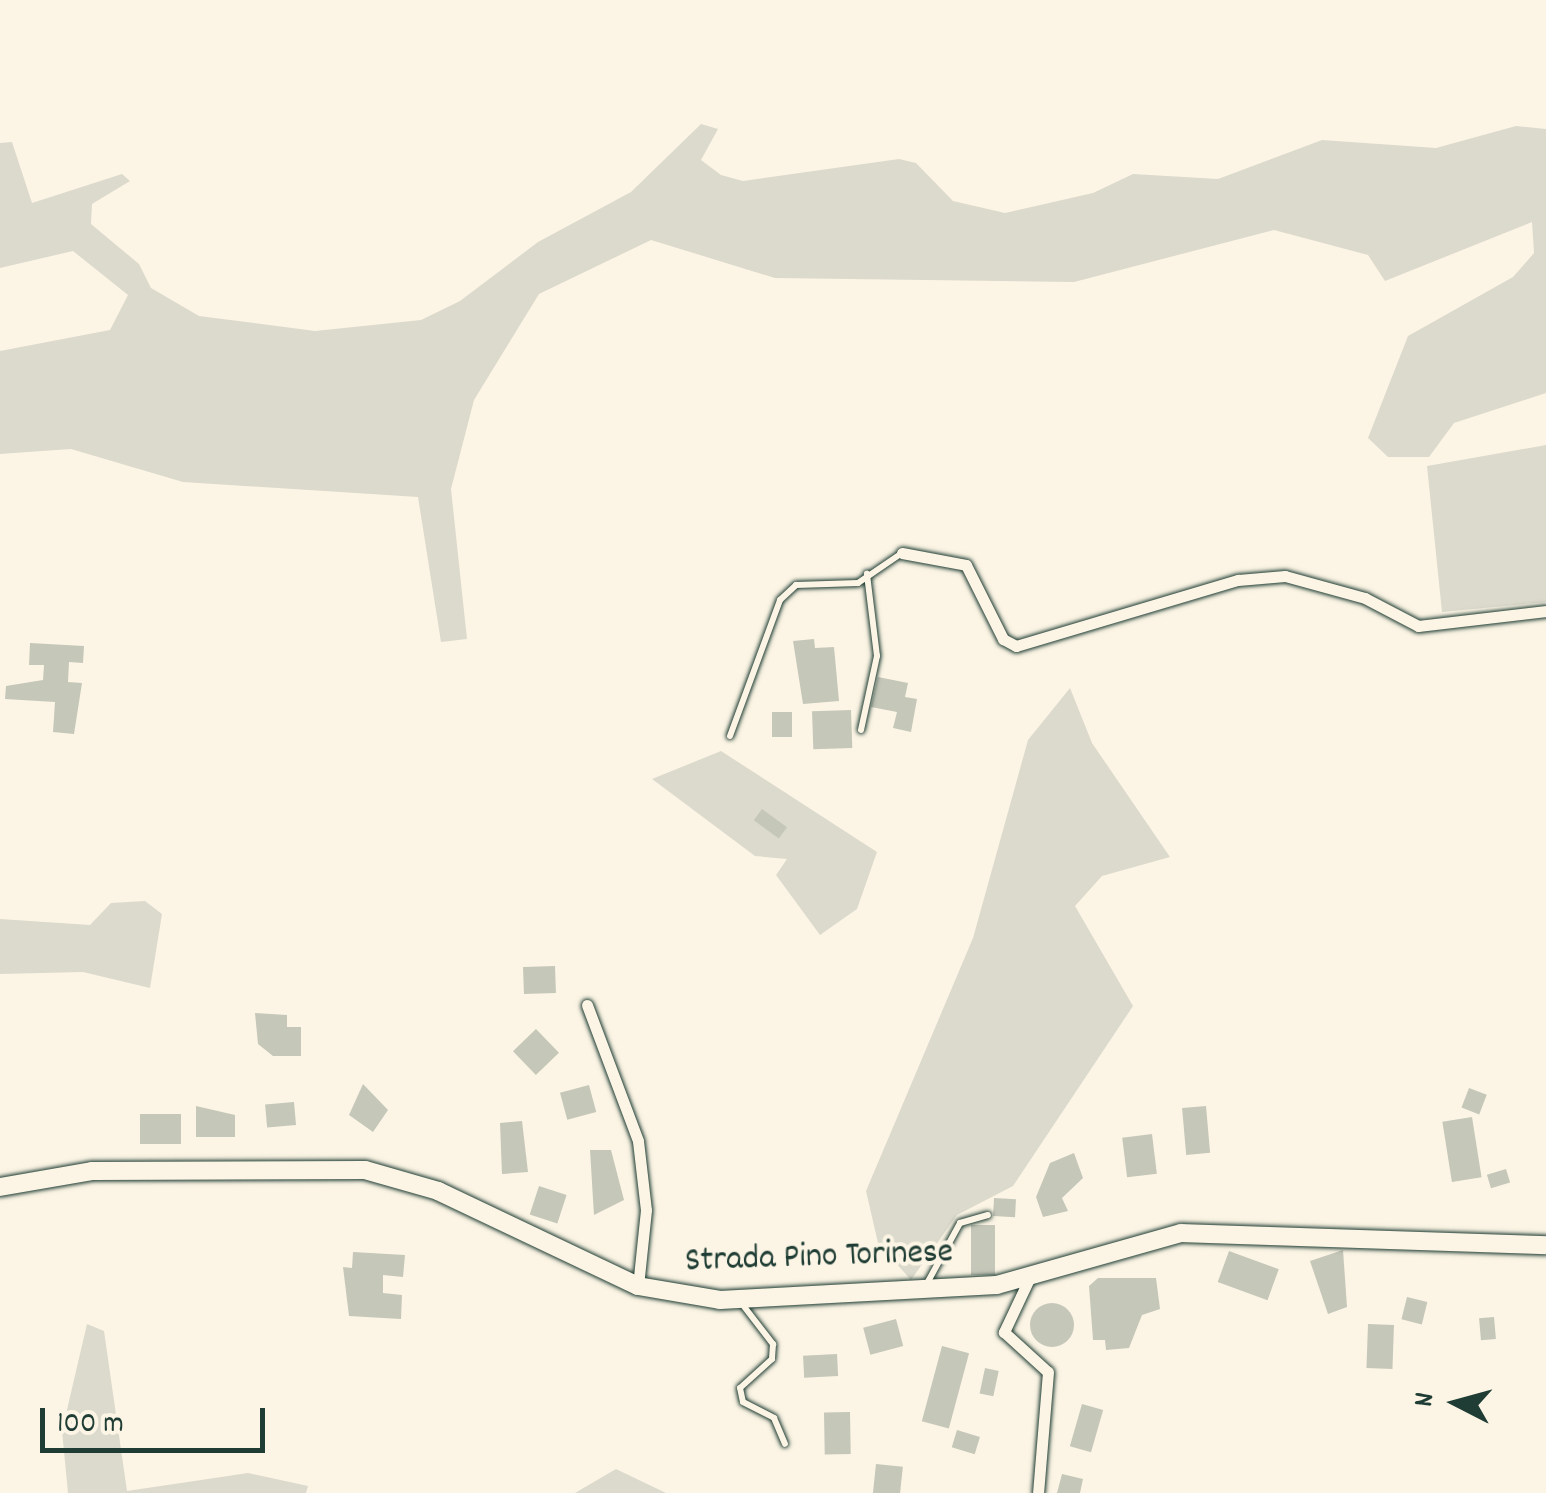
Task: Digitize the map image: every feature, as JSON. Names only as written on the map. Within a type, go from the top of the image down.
[{"type":"street","points":[[902,552],[966,565],[1003,639],[1016,646],[1270,577],[1365,598],[1418,626],[1546,611]]},
{"type":"street","points":[[588,1004],[638,1141],[646,1210],[638,1286]]},
{"type":"street","name":"Strada Pino Torinese","points":[[0,1187],[92,1171],[365,1170],[438,1191],[638,1286],[739,1299],[1029,1280],[1124,1242],[1181,1234],[1542,1245]]},
{"type":"street","points":[[1029,1280],[1004,1332],[1048,1372],[1038,1493]]},
{"type":"lane","points":[[730,736],[780,600],[796,585],[858,582],[902,552]]},
{"type":"lane","points":[[861,730],[877,656],[868,574]]},
{"type":"lane","points":[[924,1288],[960,1224],[988,1215]]},
{"type":"lane","points":[[739,1299],[773,1344],[772,1359],[740,1388],[744,1402],[774,1418],[785,1444]]},
{"type":"shaded area","points":[[701,124],[718,129],[701,160],[721,175],[743,181],[899,159],[916,163],[953,201],[1005,213],[1093,193],[1133,174],[1218,179],[1322,140],[1436,148],[1516,126],[1546,129],[1546,393],[1454,423],[1429,457],[1388,457],[1368,438],[1408,336],[1513,277],[1534,253],[1532,222],[1385,281],[1368,255],[1274,230],[1074,282],[775,278],[651,240],[539,294],[474,400],[451,489],[467,639],[441,642],[418,497],[183,482],[71,449],[0,454],[0,351],[110,330],[128,295],[73,251],[0,268],[0,143],[12,142],[32,203],[122,174],[130,181],[92,204],[91,224],[139,264],[151,288],[199,316],[315,331],[421,320],[460,301],[538,242],[631,192]]},
{"type":"shaded area","points":[[1546,445],[1546,602],[1442,612],[1427,466]]},
{"type":"shaded area","points":[[1070,688],[1092,743],[1170,857],[1102,876],[1075,906],[1133,1006],[1013,1186],[957,1215],[911,1280],[878,1243],[866,1191],[973,938],[1028,740]]},
{"type":"shaded area","points":[[721,751],[877,852],[857,909],[820,935],[776,875],[787,859],[755,856],[652,779]]},
{"type":"shaded area","points":[[145,901],[162,914],[150,988],[83,972],[0,974],[0,919],[90,925],[111,903]]},
{"type":"shaded area","points":[[87,1324],[104,1331],[127,1491],[248,1473],[308,1486],[306,1493],[68,1493],[62,1431]]},
{"type":"shaded area","points":[[616,1469],[666,1493],[575,1493]]},
{"type":"building","points":[[814,639],[815,648],[834,647],[839,701],[803,704],[793,641]]},
{"type":"building","points":[[30,643],[84,646],[83,663],[69,662],[68,682],[82,683],[74,734],[53,732],[55,702],[5,699],[6,686],[43,680],[44,665],[29,665]]},
{"type":"building","points":[[878,677],[908,683],[905,697],[917,699],[911,732],[893,728],[897,712],[871,707]]},
{"type":"building","points":[[851,710],[852,748],[813,749],[812,711]]},
{"type":"building","points":[[772,712],[792,712],[792,737],[772,737]]},
{"type":"building","points":[[762,809],[787,827],[779,839],[754,820]]},
{"type":"building","points":[[555,966],[556,993],[524,994],[523,967]]},
{"type":"building","points":[[255,1013],[287,1015],[287,1027],[301,1027],[301,1056],[273,1056],[258,1044]]},
{"type":"building","points":[[536,1029],[559,1053],[536,1075],[513,1051]]},
{"type":"building","points":[[363,1084],[388,1110],[373,1132],[349,1115]]},
{"type":"building","points":[[589,1085],[596,1112],[567,1120],[560,1093]]},
{"type":"building","points":[[1469,1088],[1487,1095],[1479,1114],[1461,1108]]},
{"type":"building","points":[[294,1102],[296,1125],[267,1127],[265,1105]]},
{"type":"building","points":[[196,1106],[235,1115],[235,1137],[196,1137]]},
{"type":"building","points":[[1206,1106],[1210,1153],[1186,1155],[1182,1108]]},
{"type":"building","points":[[140,1114],[181,1114],[181,1144],[140,1144]]},
{"type":"building","points":[[1472,1117],[1482,1177],[1452,1182],[1442,1122]]},
{"type":"building","points":[[522,1121],[528,1172],[502,1174],[500,1123]]},
{"type":"building","points":[[1152,1134],[1157,1174],[1127,1177],[1122,1138]]},
{"type":"building","points":[[590,1150],[611,1150],[624,1200],[594,1215]]},
{"type":"building","points":[[1074,1153],[1083,1178],[1062,1198],[1068,1211],[1043,1217],[1036,1197],[1050,1163]]},
{"type":"building","points":[[1506,1169],[1510,1182],[1491,1188],[1487,1175]]},
{"type":"building","points":[[539,1186],[567,1195],[557,1223],[530,1215]]},
{"type":"building","points":[[994,1198],[1016,1199],[1015,1217],[993,1216]]},
{"type":"building","points":[[971,1225],[995,1225],[995,1275],[971,1275]]},
{"type":"building","points":[[1343,1250],[1347,1307],[1328,1314],[1310,1261]]},
{"type":"building","points":[[1229,1251],[1279,1269],[1268,1300],[1218,1282]]},
{"type":"building","points":[[353,1252],[405,1255],[403,1277],[383,1275],[383,1293],[402,1295],[401,1319],[349,1316],[343,1267],[352,1268]]},
{"type":"building","points":[[1098,1278],[1156,1278],[1160,1309],[1142,1315],[1129,1348],[1106,1350],[1105,1340],[1093,1340],[1089,1286]]},
{"type":"building","points":[[1407,1297],[1427,1302],[1422,1324],[1401,1319]]},
{"type":"building","points":[[1052,1303],[1067,1310],[1074,1325],[1067,1340],[1052,1347],[1037,1340],[1030,1325],[1037,1310]]},
{"type":"building","points":[[1494,1317],[1496,1339],[1481,1340],[1479,1318]]},
{"type":"building","points":[[896,1319],[903,1346],[870,1355],[863,1328]]},
{"type":"building","points":[[1368,1324],[1394,1325],[1392,1369],[1366,1368]]},
{"type":"building","points":[[942,1346],[969,1353],[949,1429],[922,1421]]},
{"type":"building","points":[[837,1354],[838,1376],[804,1378],[803,1356]]},
{"type":"building","points":[[985,1368],[999,1371],[993,1396],[980,1393]]},
{"type":"building","points":[[1082,1404],[1103,1410],[1091,1452],[1070,1446]]},
{"type":"building","points":[[824,1412],[850,1412],[851,1454],[825,1454]]},
{"type":"building","points":[[957,1430],[980,1437],[975,1454],[952,1447]]},
{"type":"building","points":[[876,1464],[903,1467],[900,1493],[873,1493]]},
{"type":"building","points":[[1062,1474],[1083,1479],[1080,1493],[1057,1493]]}]
